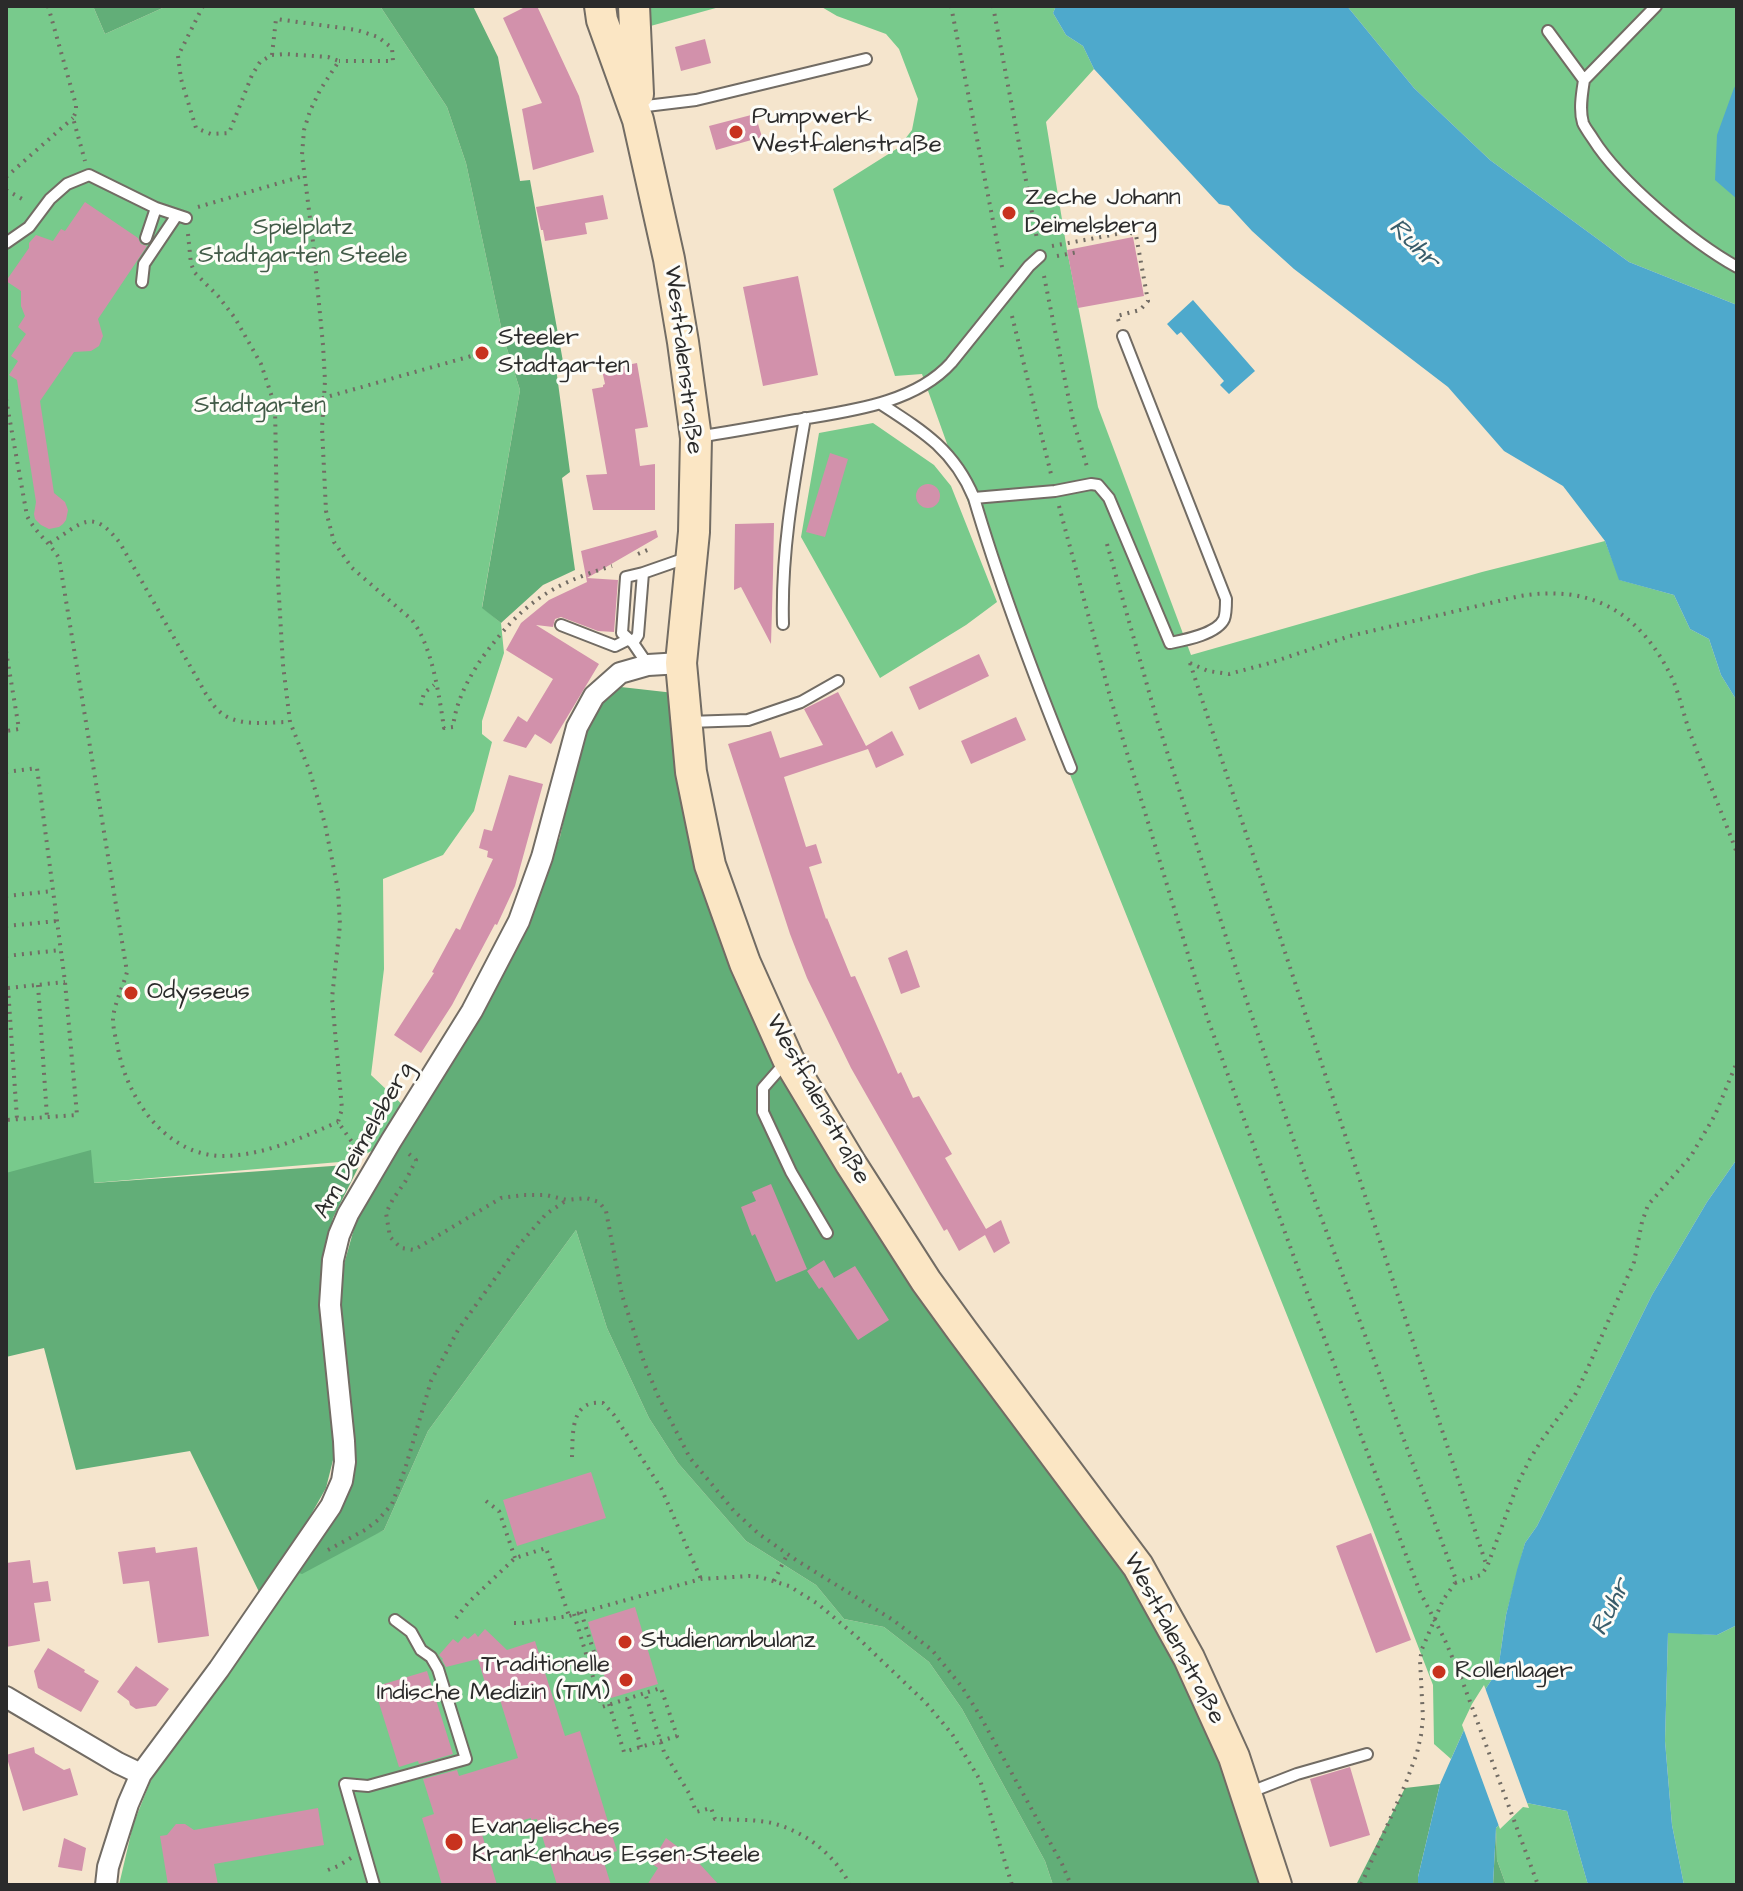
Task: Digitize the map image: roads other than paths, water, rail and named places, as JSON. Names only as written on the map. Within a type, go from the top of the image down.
[{"type":"main road","points":[[634,6],[638,114]]},
{"type":"main road","points":[[596,11],[638,114]]},
{"type":"main road","name":"Westfalenstraße","points":[[638,114],[669,259],[696,438],[692,556],[681,663],[691,772],[710,865],[745,963],[788,1059],[926,1281],[1138,1566],[1189,1658],[1234,1757],[1276,1885]]},
{"type":"street","name":"Am Deimelsberg","points":[[106,1885],[115,1843],[141,1774],[304,1546],[331,1506],[342,1481],[345,1462],[330,1305],[330,1282],[339,1235],[373,1171],[472,1011],[519,921],[542,857],[577,727],[594,696],[620,673],[648,665],[681,663]]},
{"type":"street","points":[[6,1697],[141,1774]]},
{"type":"lane","points":[[1656,6],[1584,80],[1581,96],[1583,123],[1602,153],[1652,204],[1737,267]]},
{"type":"lane","points":[[1548,31],[1584,80]]},
{"type":"lane","points":[[638,114],[866,59]]},
{"type":"lane","points":[[6,243],[29,227],[50,199],[67,184],[89,175],[156,208],[182,216],[144,264],[142,282]]},
{"type":"lane","points":[[146,238],[156,208]]},
{"type":"lane","points":[[696,438],[881,404],[924,385],[942,373],[1040,256]]},
{"type":"lane","points":[[974,498],[1098,485],[1109,498],[1170,643],[1215,630],[1224,619],[1226,599],[1123,336]]},
{"type":"lane","points":[[881,404],[933,440],[965,477],[1036,679],[1071,768]]},
{"type":"lane","points":[[783,624],[782,582],[788,525],[805,418]]},
{"type":"lane","points":[[648,665],[622,633],[626,577],[692,556]]},
{"type":"lane","points":[[561,625],[615,646],[631,641]]},
{"type":"lane","points":[[686,722],[748,720],[801,702],[838,681]]},
{"type":"lane","points":[[788,1059],[763,1088],[763,1112],[791,1172],[827,1233]]},
{"type":"lane","points":[[374,1885],[345,1784],[368,1786],[466,1759],[438,1669],[431,1657],[421,1650],[411,1632],[395,1620]]},
{"type":"lane","points":[[1246,1794],[1297,1774],[1367,1754]]},
{"type":"water","name":"Ruhr","points":[[1056,6],[1347,6],[1414,88],[1490,160],[1629,262],[1737,305],[1737,701],[1721,675],[1709,639],[1690,629],[1674,595],[1619,580],[1605,541],[1563,486],[1504,451],[1448,387],[1294,269],[1229,206],[1219,204],[1094,69],[1083,46],[1066,35],[1053,13]]},
{"type":"water","points":[[1737,84],[1737,199],[1715,180],[1717,135]]},
{"type":"water","points":[[1193,300],[1255,371],[1229,394],[1220,385],[1224,381],[1181,332],[1177,335],[1167,324]]},
{"type":"water","name":"Ruhr","points":[[1737,1159],[1737,1625],[1717,1635],[1668,1633],[1665,1741],[1672,1825],[1684,1885],[1588,1885],[1567,1811],[1522,1802],[1496,1828],[1493,1885],[1418,1885],[1440,1784],[1475,1705],[1498,1670],[1506,1615],[1525,1543],[1537,1526],[1652,1295],[1707,1202]]},
{"type":"place","name":"Pumpwerk Westfalenstraße","points":[[736,132]]},
{"type":"place","name":"Zeche Johann Deimelsberg","points":[[1009,213]]},
{"type":"place","name":"Steeler Stadtgarten","points":[[482,353]]},
{"type":"place","name":"Odysseus","points":[[131,993]]},
{"type":"place","name":"Studienambulanz","points":[[625,1642]]},
{"type":"place","name":"Rollenlager","points":[[1439,1672]]},
{"type":"place","name":"Traditionelle Indische Medizin (TIM)","points":[[626,1680]]},
{"type":"place","name":"Evangelisches Krankenhaus Essen-Steele","points":[[454,1842]]},
{"type":"park label","name":"Spielplatz Stadtgarten Steele","points":[[303,243]]},
{"type":"park label","name":"Stadtgarten","points":[[260,407]]}]
